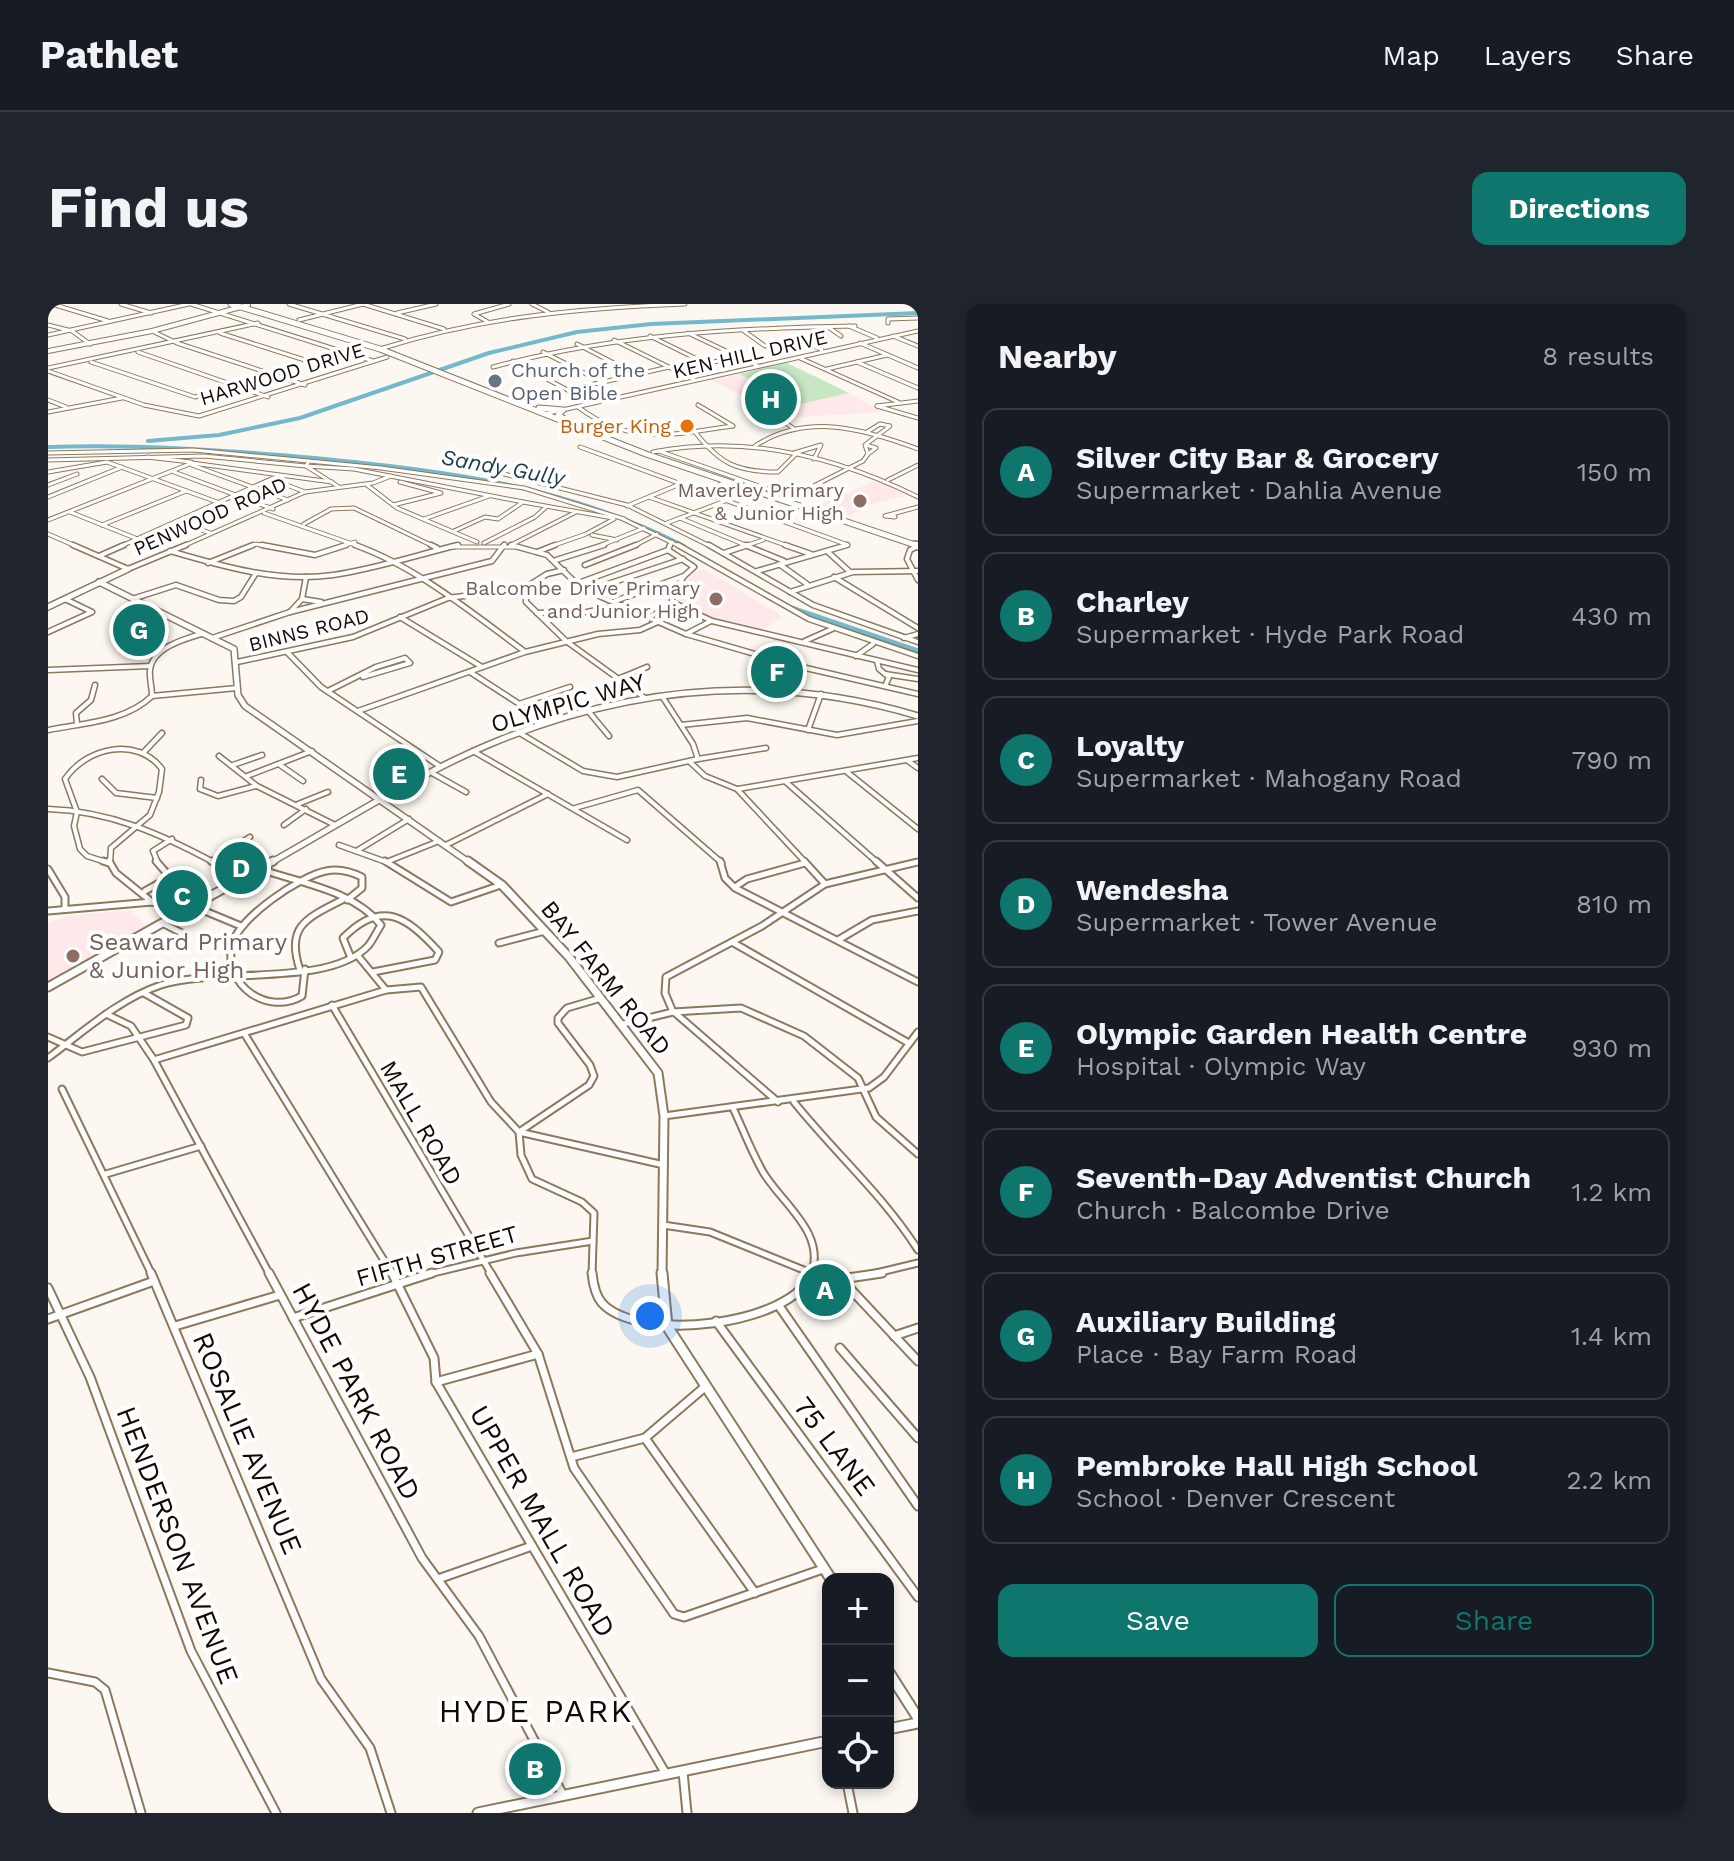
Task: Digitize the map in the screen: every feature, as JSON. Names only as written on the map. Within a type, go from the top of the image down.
[{"type":"highway","points":[[231,304],[299,320],[382,348],[541,415],[726,482],[918,545]]},
{"type":"highway","points":[[245,306],[382,348]]},
{"type":"highway","points":[[449,375],[566,420],[918,545]]},
{"type":"highway","points":[[534,407],[563,410]]},
{"type":"highway","points":[[563,410],[558,415],[566,420]]},
{"type":"street","points":[[52,304],[112,322]]},
{"type":"street","points":[[121,304],[151,313]]},
{"type":"street","points":[[48,335],[190,304],[374,362]]},
{"type":"street","points":[[289,304],[406,339]]},
{"type":"street","points":[[299,320],[363,304],[445,329]]},
{"type":"street","points":[[396,314],[436,304]]},
{"type":"street","points":[[489,322],[474,314],[509,304]]},
{"type":"street","points":[[532,304],[549,312]]},
{"type":"street","points":[[382,348],[445,329],[615,304]]},
{"type":"street","points":[[603,305],[685,304]]},
{"type":"street","points":[[48,351],[152,331],[245,306]]},
{"type":"street","points":[[888,323],[887,319],[918,318]]},
{"type":"street","points":[[48,370],[258,323]]},
{"type":"street","points":[[48,325],[72,331],[90,344]]},
{"type":"street","points":[[828,326],[841,336]]},
{"type":"street","points":[[848,326],[878,339]]},
{"type":"street","points":[[493,367],[577,344],[647,334],[855,326]]},
{"type":"street","points":[[743,330],[765,346]]},
{"type":"street","points":[[152,331],[177,343],[305,385]]},
{"type":"street","name":"KEN HILL DRIVE","points":[[541,415],[918,331]]},
{"type":"street","points":[[686,332],[759,366]]},
{"type":"street","points":[[219,333],[308,361],[344,351]]},
{"type":"street","points":[[647,334],[707,364]]},
{"type":"street","points":[[892,335],[918,346]]},
{"type":"street","points":[[612,338],[696,381]]},
{"type":"street","points":[[798,338],[824,351]]},
{"type":"street","points":[[860,343],[918,368]]},
{"type":"street","points":[[577,344],[636,375]]},
{"type":"street","points":[[137,352],[268,397]]},
{"type":"street","points":[[543,352],[603,382]]},
{"type":"street","points":[[827,369],[888,355]]},
{"type":"street","name":"HARWOOD DRIVE","points":[[48,370],[157,409],[199,416],[268,397],[387,357]]},
{"type":"street","points":[[675,370],[738,357]]},
{"type":"street","points":[[799,357],[898,402]]},
{"type":"street","points":[[90,361],[195,397],[234,386]]},
{"type":"street","points":[[513,361],[593,403]]},
{"type":"street","points":[[857,362],[918,388]]},
{"type":"street","points":[[568,390],[669,367]]},
{"type":"street","points":[[48,412],[123,397]]},
{"type":"street","points":[[48,400],[69,408]]},
{"type":"street","points":[[918,401],[877,406],[918,418]]},
{"type":"street","points":[[578,407],[595,420],[638,437],[732,426],[698,405]]},
{"type":"street","points":[[783,421],[794,428]]},
{"type":"street","points":[[865,445],[890,426],[877,424],[867,432]]},
{"type":"street","points":[[754,446],[766,437],[794,428],[827,426],[880,435],[918,449]]},
{"type":"street","points":[[695,431],[715,457],[761,473],[778,472],[794,454],[818,444],[823,448],[814,459]]},
{"type":"street","points":[[656,451],[705,445],[754,446],[888,480],[918,497]]},
{"type":"street","points":[[656,451],[789,498],[848,468],[876,448],[865,445]]},
{"type":"street","points":[[865,445],[868,454]]},
{"type":"street","points":[[580,447],[848,545],[756,571]]},
{"type":"street","points":[[673,447],[683,460]]},
{"type":"street","points":[[48,453],[193,450],[524,488],[624,519],[657,533],[775,603],[833,629],[918,656]]},
{"type":"street","points":[[147,456],[333,482]]},
{"type":"street","points":[[48,460],[204,456],[246,462],[306,464],[391,476],[624,519]]},
{"type":"street","points":[[48,472],[106,459],[218,503]]},
{"type":"street","points":[[239,468],[246,462]]},
{"type":"street","points":[[48,520],[191,463],[289,500]]},
{"type":"street","points":[[98,556],[306,464]]},
{"type":"street","points":[[306,464],[339,488]]},
{"type":"street","points":[[888,480],[918,465]]},
{"type":"street","points":[[48,497],[123,467]]},
{"type":"street","points":[[173,471],[273,509]]},
{"type":"street","points":[[48,485],[77,474]]},
{"type":"street","points":[[504,474],[626,506],[724,553],[820,608],[918,642]]},
{"type":"street","name":"PENWOOD ROAD","points":[[48,607],[128,569],[273,509],[305,492],[366,484],[391,476]]},
{"type":"street","points":[[393,505],[441,493],[399,481],[399,478]]},
{"type":"street","points":[[271,479],[305,492]]},
{"type":"street","points":[[703,492],[726,482]]},
{"type":"street","points":[[626,506],[681,483]]},
{"type":"street","points":[[366,484],[393,505],[481,543],[535,517],[547,507]]},
{"type":"street","points":[[507,499],[524,488]]},
{"type":"street","points":[[102,525],[186,491]]},
{"type":"street","points":[[424,519],[490,496]]},
{"type":"street","points":[[649,497],[811,554]]},
{"type":"street","points":[[666,523],[726,500]]},
{"type":"street","points":[[454,531],[485,517],[498,519],[523,502]]},
{"type":"street","points":[[893,514],[918,507]]},
{"type":"street","points":[[304,525],[331,509],[354,508],[439,549]]},
{"type":"street","points":[[70,511],[136,538]]},
{"type":"street","points":[[212,638],[324,602],[492,561],[508,545],[577,512]]},
{"type":"street","points":[[264,513],[355,542],[391,561],[525,652]]},
{"type":"street","points":[[592,535],[615,518]]},
{"type":"street","points":[[680,518],[748,545],[782,563],[808,585]]},
{"type":"street","points":[[177,520],[211,533]]},
{"type":"street","points":[[555,560],[645,528]]},
{"type":"street","points":[[585,565],[615,556],[657,533]]},
{"type":"street","points":[[48,534],[128,569]]},
{"type":"street","points":[[537,552],[565,539],[592,535],[618,540]]},
{"type":"street","points":[[724,553],[764,539]]},
{"type":"street","points":[[207,563],[256,544],[315,555],[355,542]]},
{"type":"street","points":[[576,584],[668,550],[672,542]]},
{"type":"street","points":[[170,551],[207,563],[256,573],[306,577],[439,549],[481,543],[508,545],[555,560],[576,584],[686,634],[793,665],[886,684],[918,694]]},
{"type":"street","points":[[918,545],[910,550],[907,559],[918,580]]},
{"type":"street","points":[[668,550],[694,567],[672,595],[672,602],[712,621],[918,670]]},
{"type":"street","points":[[827,551],[851,573]]},
{"type":"street","points":[[589,591],[684,559]]},
{"type":"street","name":"BINNS ROAD","points":[[237,662],[353,637],[448,598],[525,588],[547,574],[564,570]]},
{"type":"street","points":[[789,592],[851,573],[918,571]]},
{"type":"street","points":[[132,599],[176,585],[219,600],[234,601],[241,597],[256,573]]},
{"type":"street","points":[[614,601],[684,576]]},
{"type":"street","points":[[290,612],[302,599],[306,577]]},
{"type":"street","points":[[833,577],[918,631]]},
{"type":"street","points":[[48,730],[133,711],[152,696],[237,688],[234,649],[99,582]]},
{"type":"street","points":[[525,588],[526,602],[566,641],[645,698]]},
{"type":"street","points":[[48,632],[92,612],[65,598]]},
{"type":"street","points":[[302,599],[324,602]]},
{"type":"street","points":[[537,613],[587,612],[623,605]]},
{"type":"street","points":[[650,617],[671,607]]},
{"type":"street","points":[[399,616],[482,667]]},
{"type":"street","points":[[358,711],[525,652],[566,641],[640,630],[660,621]]},
{"type":"street","points":[[686,634],[712,621]]},
{"type":"street","points":[[805,641],[833,629]]},
{"type":"street","points":[[904,638],[918,631]]},
{"type":"street","points":[[48,670],[150,666],[166,649],[201,634]]},
{"type":"street","points":[[856,656],[874,644]]},
{"type":"street","points":[[287,652],[328,691],[441,767]]},
{"type":"street","points":[[328,691],[410,663],[399,658],[365,672],[363,677]]},
{"type":"street","points":[[877,661],[889,677],[886,684]]},
{"type":"street","points":[[785,691],[793,665]]},
{"type":"street","points":[[150,666],[152,696]]},
{"type":"street","points":[[617,679],[647,667]]},
{"type":"street","points":[[469,672],[547,722]]},
{"type":"street","points":[[885,674],[918,679]]},
{"type":"street","points":[[77,724],[76,713],[91,700],[95,685]]},
{"type":"street","points":[[518,704],[570,687]]},
{"type":"street","name":"BAY FARM ROAD","points":[[237,688],[245,706],[502,885],[602,998],[658,1073],[664,1116],[662,1287],[667,1326],[827,1573]]},
{"type":"street","name":"OLYMPIC WAY","points":[[48,987],[195,907],[333,824],[472,750],[517,731],[645,698],[716,690],[821,694],[890,706],[918,718]]},
{"type":"street","points":[[808,730],[821,694]]},
{"type":"street","points":[[662,695],[698,759]]},
{"type":"street","points":[[589,712],[609,736]]},
{"type":"street","points":[[681,725],[747,718],[808,730],[857,734],[918,718]]},
{"type":"street","points":[[517,731],[583,771],[617,777],[766,748]]},
{"type":"street","points":[[144,752],[162,733]]},
{"type":"street","points":[[472,750],[627,840]]},
{"type":"street","points":[[246,777],[312,751]]},
{"type":"street","points":[[109,863],[111,847],[141,826],[157,798],[162,769],[155,758],[144,752],[101,753],[73,766],[65,779],[75,808],[74,830],[80,849],[87,856],[109,863],[145,891],[152,902]]},
{"type":"street","points":[[232,766],[262,755]]},
{"type":"street","points":[[219,756],[257,786],[333,824]]},
{"type":"street","points":[[737,789],[918,758]]},
{"type":"street","points":[[908,760],[918,768]]},
{"type":"street","points":[[690,761],[705,776],[737,789],[825,884]]},
{"type":"street","points":[[279,764],[303,781]]},
{"type":"street","points":[[846,771],[918,829]]},
{"type":"street","points":[[432,773],[466,792]]},
{"type":"street","points":[[102,779],[116,793],[157,798]]},
{"type":"street","points":[[201,780],[200,789],[218,796],[257,786]]},
{"type":"street","points":[[786,781],[918,898]]},
{"type":"street","points":[[575,808],[639,790],[723,864],[725,878],[735,888],[918,982]]},
{"type":"street","points":[[297,804],[328,792]]},
{"type":"street","points":[[388,861],[443,843],[549,794]]},
{"type":"street","points":[[48,809],[75,808],[141,826],[173,838],[243,878]]},
{"type":"street","points":[[284,825],[306,809]]},
{"type":"street","points":[[358,850],[410,819]]},
{"type":"street","points":[[211,861],[250,837]]},
{"type":"street","points":[[145,891],[170,877],[156,861],[153,851],[173,838]]},
{"type":"street","points":[[339,845],[388,861],[423,879],[451,902],[502,885]]},
{"type":"street","points":[[779,1102],[749,1072],[688,1028],[673,1012],[665,993],[666,977],[681,966],[731,942],[825,884],[918,862]]},
{"type":"street","points":[[735,888],[747,879],[805,863]]},
{"type":"street","points":[[259,868],[376,915],[408,921],[440,955],[435,960],[373,972]]},
{"type":"street","points":[[48,869],[65,897],[65,909]]},
{"type":"street","points":[[337,870],[362,877],[362,888],[318,912],[293,934],[290,942],[303,970],[302,996],[281,1007],[254,997],[235,976],[231,958],[241,926],[300,883],[337,870]]},
{"type":"street","points":[[48,911],[152,902],[195,907],[241,926]]},
{"type":"street","points":[[838,940],[872,920],[918,911]]},
{"type":"street","points":[[49,1058],[106,1014],[164,984],[303,970],[358,956],[377,939],[381,925],[376,915]]},
{"type":"street","points":[[351,958],[343,938],[350,929],[376,915]]},
{"type":"street","points":[[164,924],[186,935],[185,945]]},
{"type":"street","points":[[499,943],[545,931]]},
{"type":"street","points":[[731,942],[907,1042]]},
{"type":"street","points":[[358,956],[386,990]]},
{"type":"street","points":[[154,1060],[386,990],[421,987],[491,1102],[519,1132],[665,1165]]},
{"type":"street","points":[[48,1037],[62,1047],[91,1052],[138,1037],[175,1031],[186,1025],[188,1018],[143,993]]},
{"type":"street","points":[[519,1132],[589,1085],[594,1076],[590,1065],[558,1023],[558,1018],[567,1008],[602,998]]},
{"type":"street","name":"MALL ROAD","points":[[332,1005],[479,1259],[538,1354],[574,1468],[674,1614],[684,1617],[755,1593]]},
{"type":"street","points":[[623,1024],[673,1012],[721,1006],[744,1009],[788,1029],[840,1060],[862,1081],[863,1090],[886,1129],[918,1154]]},
{"type":"street","name":"HYDE PARK ROAD","points":[[106,1014],[131,1026],[154,1060],[324,1381],[422,1558],[479,1636],[563,1796]]},
{"type":"street","points":[[664,1116],[863,1090],[882,1079],[907,1042],[918,1032]]},
{"type":"street","name":"UPPER MALL ROAD","points":[[244,1033],[398,1283],[434,1358],[436,1382],[667,1775]]},
{"type":"street","name":"ROSALIE AVENUE","points":[[62,1089],[106,1174],[175,1326],[321,1679],[370,1748],[391,1813]]},
{"type":"street","points":[[793,1101],[851,1172],[901,1223],[918,1250]]},
{"type":"street","points":[[519,1132],[521,1155],[532,1179],[590,1207],[594,1213],[593,1284],[602,1303],[618,1316],[667,1326],[716,1321],[779,1306],[801,1290],[812,1275],[816,1261],[812,1241],[765,1175],[733,1108]]},
{"type":"street","points":[[106,1174],[201,1146]]},
{"type":"street","points":[[663,1225],[710,1232],[812,1275],[841,1279],[918,1263]]},
{"type":"street","name":"FIFTH STREET","points":[[293,1318],[479,1259],[533,1247],[593,1241]]},
{"type":"street","points":[[841,1279],[918,1361]]},
{"type":"street","points":[[48,1319],[154,1281]]},
{"type":"street","name":"HENDERSON AVENUE","points":[[48,1288],[90,1377],[191,1651],[276,1813]]},
{"type":"street","points":[[175,1326],[280,1295]]},
{"type":"street","points":[[779,1306],[918,1506]]},
{"type":"street","name":"75 LANE","points":[[716,1321],[918,1597]]},
{"type":"street","points":[[894,1336],[918,1328]]},
{"type":"street","points":[[840,1348],[918,1438]]},
{"type":"street","points":[[436,1382],[538,1354]]},
{"type":"street","points":[[571,1457],[645,1438],[706,1386]]},
{"type":"street","points":[[645,1438],[755,1593],[824,1568]]},
{"type":"street","points":[[438,1579],[532,1546]]},
{"type":"street","points":[[48,1673],[95,1682],[105,1690],[141,1813]]},
{"type":"street","points":[[894,1681],[918,1721],[894,1727]]},
{"type":"street","points":[[478,1813],[822,1742]]},
{"type":"street","points":[[683,1772],[687,1813]]},
{"type":"street","points":[[848,1789],[853,1813]]},
{"type":"shaded area","points":[[739,374],[801,404],[849,393],[882,412],[785,418],[711,380]]},
{"type":"shaded area","name":"Maverley Primary & Junior High","points":[[878,480],[906,496],[872,504],[850,516],[819,505]]},
{"type":"shaded area","name":"Balcombe Drive Primary and Junior High","points":[[705,569],[783,617],[761,631],[719,621],[686,607],[677,597],[695,572]]},
{"type":"shaded area","name":"Seaward Primary & Junior High","points":[[131,910],[149,929],[48,984],[48,923],[68,916]]},
{"type":"green space","points":[[787,363],[849,393],[801,404],[739,374]]},
{"type":"waterway","points":[[148,441],[219,435],[300,418],[489,353],[577,332],[651,324],[918,313]]},
{"type":"waterway","name":"Sandy Gully","points":[[48,447],[148,447],[248,452],[458,475],[595,508],[684,546]]},
{"type":"waterway","name":"Sandy Gully","points":[[792,608],[918,651]]},
{"type":"place","name":"Church of the Open Bible","points":[[495,381]]},
{"type":"place","name":"Pembroke Hall High School","points":[[771,399]]},
{"type":"place","name":"Burger King","points":[[687,426]]},
{"type":"place","name":"Maverley Primary & Junior High","points":[[860,501]]},
{"type":"place","name":"Balcombe Drive Primary and Junior High","points":[[716,599]]},
{"type":"place","name":"Auxiliary Building","points":[[139,630]]},
{"type":"place","name":"Seventh-Day Adventist Church","points":[[777,672]]},
{"type":"place","name":"Olympic Garden Health Centre","points":[[399,774]]},
{"type":"place","name":"Wendesha","points":[[241,868]]},
{"type":"place","name":"Loyalty","points":[[182,896]]},
{"type":"place","name":"Seaward Primary & Junior High","points":[[73,956]]},
{"type":"place","name":"Silver City Bar & Grocery","points":[[825,1290]]},
{"type":"place","name":"Charley","points":[[535,1769]]},
{"type":"district","name":"HYDE PARK","points":[[536,1711]]}]
